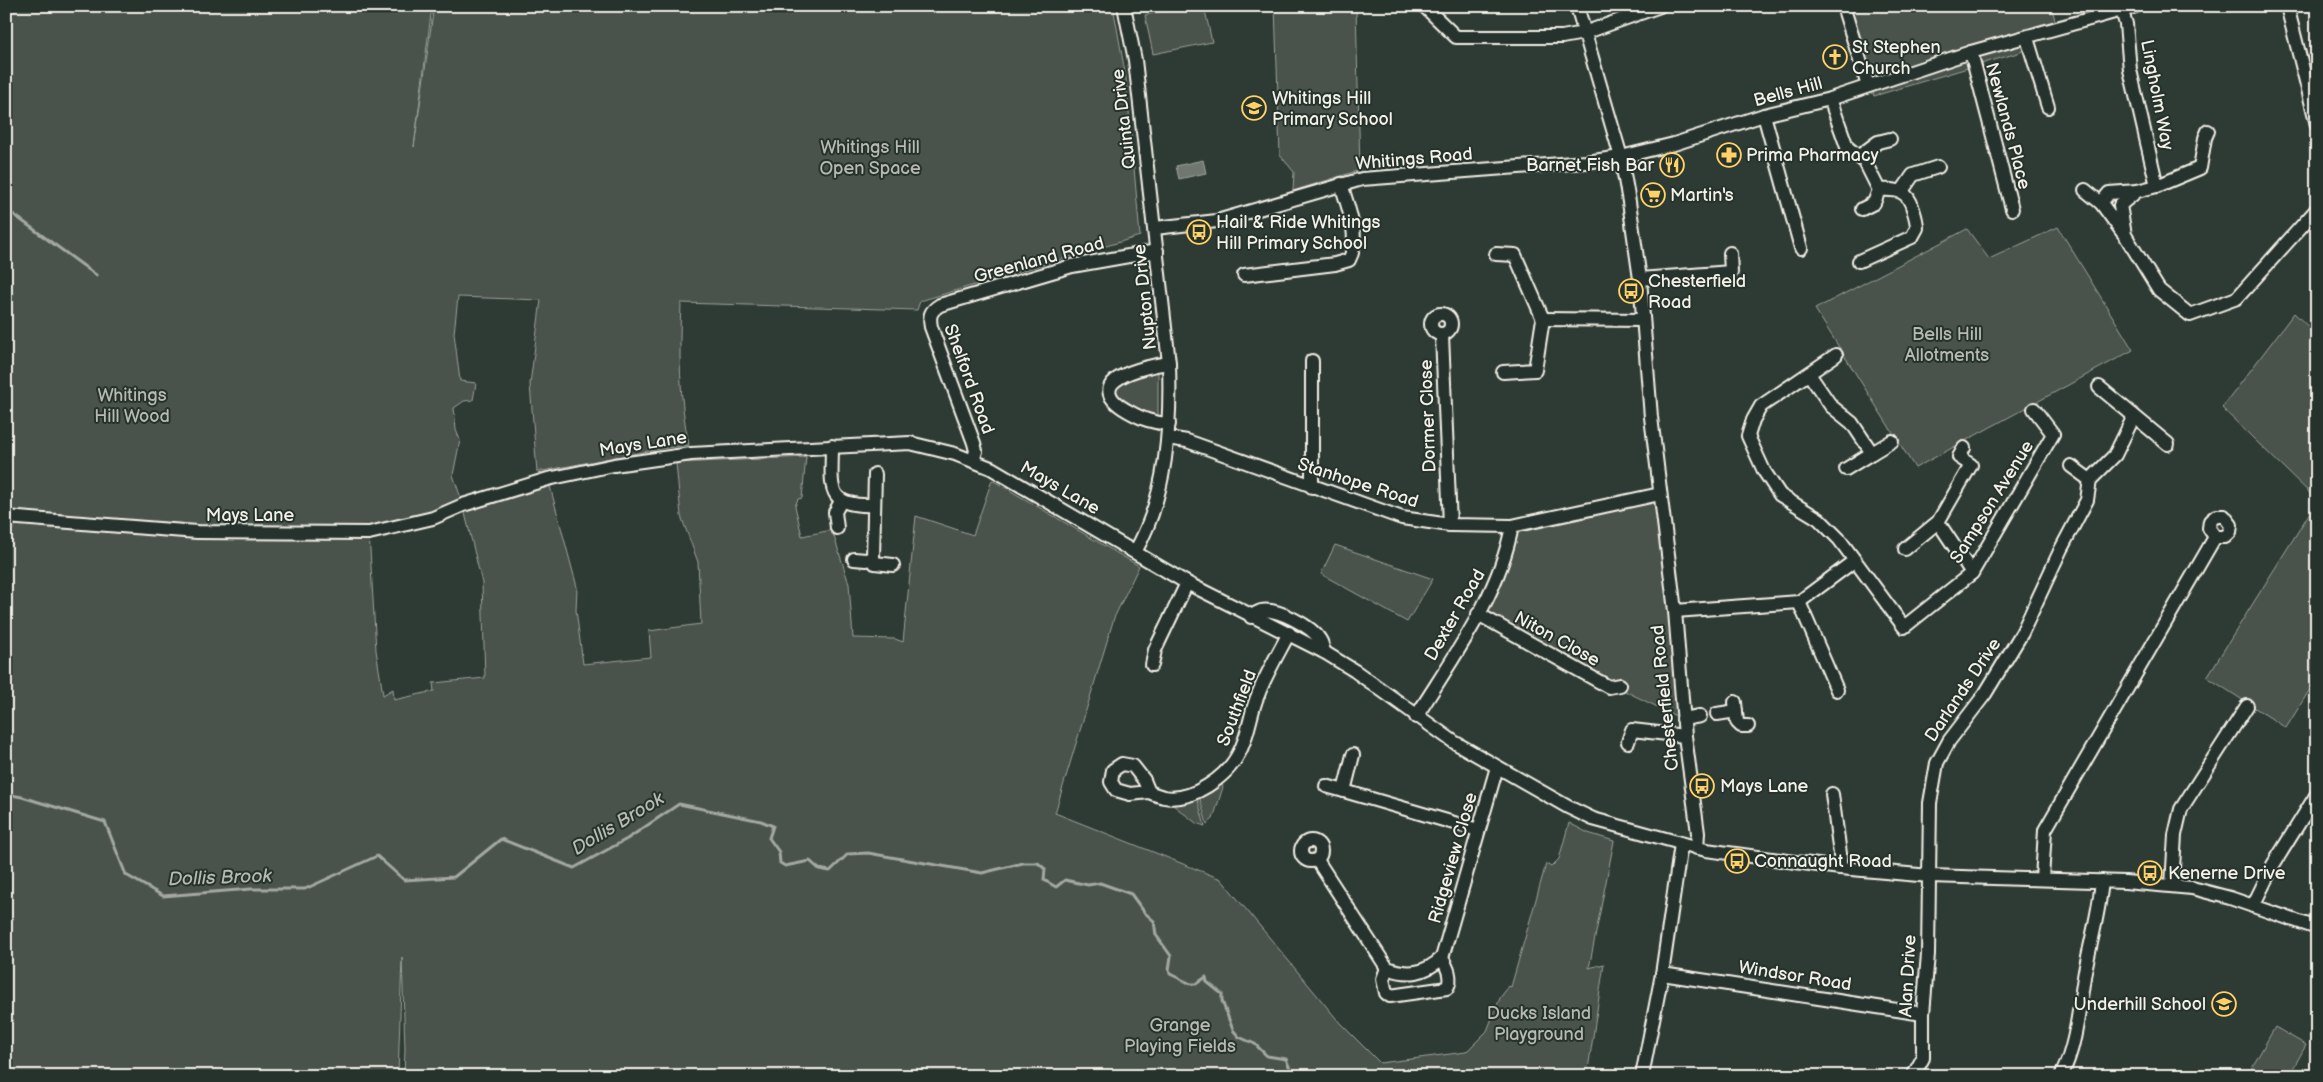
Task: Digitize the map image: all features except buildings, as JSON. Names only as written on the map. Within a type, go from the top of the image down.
[{"type":"street","name":"Quinta Drive","points":[[1124,6],[1136,60],[1155,228]]},
{"type":"street","points":[[1424,6],[1456,37],[1461,38],[1555,38],[1584,33],[1660,6]]},
{"type":"street","name":"Chesterfield Road","points":[[1577,6],[1621,157],[1640,278],[1642,320],[1660,494],[1675,611],[1683,719],[1698,833],[1697,848]]},
{"type":"street","points":[[1843,6],[1868,86]]},
{"type":"street","name":"Bells Hill","points":[[1621,157],[1674,144],[1764,115],[1830,99],[1971,52],[2027,38],[2136,6]]},
{"type":"street","points":[[2287,6],[2317,125]]},
{"type":"street","name":"Lingholm Way","points":[[2122,10],[2126,24],[2130,70],[2157,186]]},
{"type":"street","points":[[2027,38],[2048,107]]},
{"type":"street","name":"Newlands Place","points":[[1971,52],[2012,209]]},
{"type":"street","points":[[1830,99],[1847,147],[1865,162],[1879,190],[1874,203],[1862,209]]},
{"type":"street","points":[[1764,115],[1801,248]]},
{"type":"street","points":[[2101,203],[2109,193],[2137,191],[2157,186],[2200,168],[2204,138],[2208,131]]},
{"type":"street","points":[[1858,157],[1878,142],[1890,139]]},
{"type":"street","name":"Whitings Road","points":[[1155,228],[1217,221],[1341,184],[1379,177],[1586,162],[1621,157]]},
{"type":"street","points":[[1902,191],[1913,175],[1938,166]]},
{"type":"street","points":[[1244,275],[1335,264],[1349,260],[1354,251],[1351,214],[1341,184]]},
{"type":"street","points":[[1859,261],[1912,237],[1916,232],[1917,223],[1911,202],[1902,191],[1879,190]]},
{"type":"street","points":[[2086,190],[2101,203],[2125,235],[2159,290],[2190,315],[2237,298],[2317,208]]},
{"type":"street","points":[[2125,235],[2120,205],[2137,191]]},
{"type":"street","name":"Nupton Drive","points":[[1135,552],[1149,524],[1163,468],[1169,424],[1169,363],[1155,228]]},
{"type":"street","name":"Greenland Road","points":[[932,310],[1072,266],[1157,251]]},
{"type":"street","points":[[1640,278],[1731,272],[1730,253]]},
{"type":"street","points":[[1496,254],[1515,254],[1543,320],[1535,370],[1502,372]]},
{"type":"street","name":"Shelford Road","points":[[932,310],[929,316],[931,327],[976,450],[973,460]]},
{"type":"street","points":[[1543,320],[1642,320]]},
{"type":"street","name":"Dormer Close","points":[[1442,335],[1450,525]]},
{"type":"street","points":[[1675,611],[1799,602],[1854,561],[1839,539],[1819,519],[1780,495],[1764,471],[1748,436],[1753,420],[1762,406],[1836,355]]},
{"type":"street","points":[[1312,361],[1312,487]]},
{"type":"street","name":"Nupton Drive","points":[[1169,363],[1150,366],[1120,376],[1112,382],[1110,390],[1112,398],[1117,404],[1146,420],[1169,424]]},
{"type":"street","points":[[1809,374],[1831,406],[1852,423],[1872,453]]},
{"type":"street","points":[[2099,387],[2168,444]]},
{"type":"street","name":"Sampson Avenue","points":[[1854,561],[1904,627],[1972,573],[2053,434],[2034,409]]},
{"type":"street","points":[[2071,466],[2090,480],[2115,455],[2134,416]]},
{"type":"street","name":"Stanhope Road","points":[[1168,438],[1186,441],[1402,518],[1450,525],[1512,526],[1660,494]]},
{"type":"street","points":[[1846,469],[1892,440]]},
{"type":"street","name":"Mays Lane","points":[[6,517],[197,532],[369,533],[433,518],[463,505],[539,481],[614,465],[691,454],[910,443],[973,460],[1025,488],[1187,583],[1250,617],[1289,633],[1324,652],[1355,671],[1416,717],[1497,767],[1593,819],[1697,848],[1739,856],[1840,868],[1930,876],[2102,880],[2172,885],[2212,892],[2317,928]]},
{"type":"street","points":[[832,446],[832,482],[834,492],[840,501],[848,505],[874,506]]},
{"type":"street","points":[[1905,549],[1938,522],[1970,465],[1959,457],[1964,448]]},
{"type":"street","points":[[875,474],[872,558],[875,562],[893,565]]},
{"type":"street","name":"Darlands Drive","points":[[1930,876],[1930,802],[1937,763],[1949,741],[1986,694],[2022,633],[2061,548],[2087,500],[2090,480]]},
{"type":"street","points":[[838,528],[835,512],[840,501]]},
{"type":"street","points":[[1938,522],[1972,573]]},
{"type":"street","name":"Dexter Road","points":[[1416,717],[1499,576],[1508,549],[1512,526]]},
{"type":"street","points":[[2042,879],[2045,830],[2215,537]]},
{"type":"street","points":[[854,559],[866,560],[872,558]]},
{"type":"street","points":[[1152,665],[1155,650],[1187,583]]},
{"type":"street","points":[[1799,602],[1837,690]]},
{"type":"street","name":"Mays Lane","points":[[1250,617],[1261,611],[1292,618],[1310,630],[1320,640],[1324,652]]},
{"type":"street","name":"Niton Close","points":[[1478,614],[1609,687],[1620,685]]},
{"type":"street","name":"Southfield","points":[[1149,792],[1165,797],[1182,796],[1210,784],[1228,770],[1240,751],[1257,696],[1289,633]]},
{"type":"street","points":[[1717,714],[1736,706],[1737,722],[1741,726],[1748,726]]},
{"type":"street","points":[[2172,885],[2180,809],[2247,706]]},
{"type":"street","points":[[1683,719],[1700,716]]},
{"type":"street","points":[[1628,742],[1632,730],[1685,736]]},
{"type":"street","points":[[1344,791],[1353,756]]},
{"type":"street","name":"Ridgeview Close","points":[[1442,958],[1497,767]]},
{"type":"street","points":[[1326,786],[1478,830]]},
{"type":"street","points":[[1832,794],[1840,854],[1840,868]]},
{"type":"street","points":[[2253,906],[2273,865],[2317,794]]},
{"type":"street","points":[[1642,1076],[1662,974],[1682,844]]},
{"type":"street","points":[[1316,860],[1387,968],[1401,973],[1413,974],[1425,970],[1442,958],[1448,969],[1450,979],[1447,988],[1390,996],[1386,993],[1383,979],[1387,968]]},
{"type":"street","name":"Alan Drive","points":[[1913,1076],[1922,1058],[1930,876]]},
{"type":"street","points":[[2061,1076],[2070,1058],[2090,942],[2098,914],[2102,880]]},
{"type":"street","name":"Windsor Road","points":[[1662,974],[1923,1014]]},
{"type":"green space","points":[[6,6],[432,6],[414,147],[434,6],[1113,6],[1126,78],[1140,236],[920,301],[917,310],[681,303],[680,375],[689,445],[537,472],[530,384],[541,300],[458,297],[454,333],[460,381],[476,383],[473,400],[464,401],[454,408],[456,430],[460,440],[453,475],[463,504],[548,479],[577,587],[576,610],[583,664],[651,657],[649,631],[701,624],[698,562],[681,516],[676,463],[806,457],[802,498],[798,499],[795,506],[802,536],[832,530],[849,584],[853,638],[895,639],[903,642],[916,516],[973,535],[992,480],[1139,566],[1114,618],[1055,813],[1221,879],[1340,1023],[1380,1063],[1466,1052],[1487,1031],[1500,998],[1509,986],[1511,987],[1546,864],[1551,867],[1559,859],[1569,823],[1588,833],[1614,841],[1589,968],[1604,964],[1587,1076],[404,1076],[402,957],[398,1076],[6,1076],[6,542],[19,519],[6,518]],"holes":[[[463,505],[482,583],[485,678],[433,683],[434,691],[394,700],[393,689],[383,695],[376,650],[369,533]]]},
{"type":"green space","points":[[1186,6],[1204,6],[1212,42],[1153,54],[1145,15]]},
{"type":"green space","points":[[1275,6],[1356,6],[1360,170],[1293,191],[1294,172],[1280,155]]},
{"type":"green space","points":[[1846,6],[2051,6],[2056,23],[2021,52],[1874,96]]},
{"type":"green space","name":"Bells Hill Allotments","points":[[2058,227],[2133,350],[1915,468],[1815,309],[1967,229],[1989,259]]},
{"type":"green space","points":[[2294,313],[2317,335],[2317,500],[2222,408]]},
{"type":"green space","points":[[1156,370],[1158,372],[1158,415],[1147,416],[1142,414],[1116,396],[1116,385],[1118,382]]},
{"type":"green space","points":[[1660,494],[1684,720],[1527,643],[1478,615],[1512,526]]},
{"type":"green space","points":[[2317,501],[2317,678],[2286,728],[2207,677]]},
{"type":"green space","points":[[1335,545],[1433,579],[1407,622],[1321,574]]},
{"type":"green space","points":[[1222,785],[1213,819],[1207,824],[1199,796]]},
{"type":"green space","points":[[1197,797],[1205,826],[1196,823],[1173,805]]},
{"type":"green space","points":[[2275,1027],[2306,1045],[2289,1076],[2247,1076]]},
{"type":"shaded area","points":[[1203,160],[1206,173],[1179,179],[1176,166]]},
{"type":"waterway","points":[[6,209],[96,275]]},
{"type":"waterway","name":"Dollis Brook","points":[[6,794],[105,822],[126,875],[163,896],[251,889],[305,889],[377,856],[404,880],[454,877],[501,839],[574,868],[627,839],[679,804],[761,821],[773,826],[769,838],[779,852],[780,863],[785,866],[810,861],[819,869],[830,871],[848,854],[868,853],[982,873],[1023,863],[1038,863],[1045,869],[1044,880],[1056,887],[1065,880],[1088,885],[1100,883],[1131,894],[1145,913],[1154,921],[1156,935],[1171,956],[1170,974],[1191,984],[1196,984],[1206,977],[1207,982],[1222,994],[1222,1001],[1233,1030],[1239,1037],[1255,1044],[1267,1056],[1286,1059],[1293,1076]]},
{"type":"place","name":"St Stephen Church","points":[[1835,57]]},
{"type":"place","name":"Whitings Hill Primary School","points":[[1254,108]]},
{"type":"place","name":"Prima Pharmacy","points":[[1729,155]]},
{"type":"place","name":"Barnet Fish Bar","points":[[1672,165]]},
{"type":"place","name":"Martin's","points":[[1653,195]]},
{"type":"place","name":"Hail & Ride Whitings Hill Primary School","points":[[1199,232]]},
{"type":"place","name":"Chesterfield Road","points":[[1631,291]]},
{"type":"place","name":"Mays Lane","points":[[1702,786]]},
{"type":"place","name":"Connaught Road","points":[[1737,861]]},
{"type":"place","name":"Kenerne Drive","points":[[2150,873]]},
{"type":"place","name":"Underhill School","points":[[2224,1004]]},
{"type":"park label","name":"Whitings Hill Open Space","points":[[870,157]]},
{"type":"park label","name":"Whitings Hill Wood","points":[[132,405]]},
{"type":"park label","name":"Ducks Island Playground","points":[[1539,1023]]},
{"type":"park label","name":"Grange Playing Fields","points":[[1180,1035]]}]
